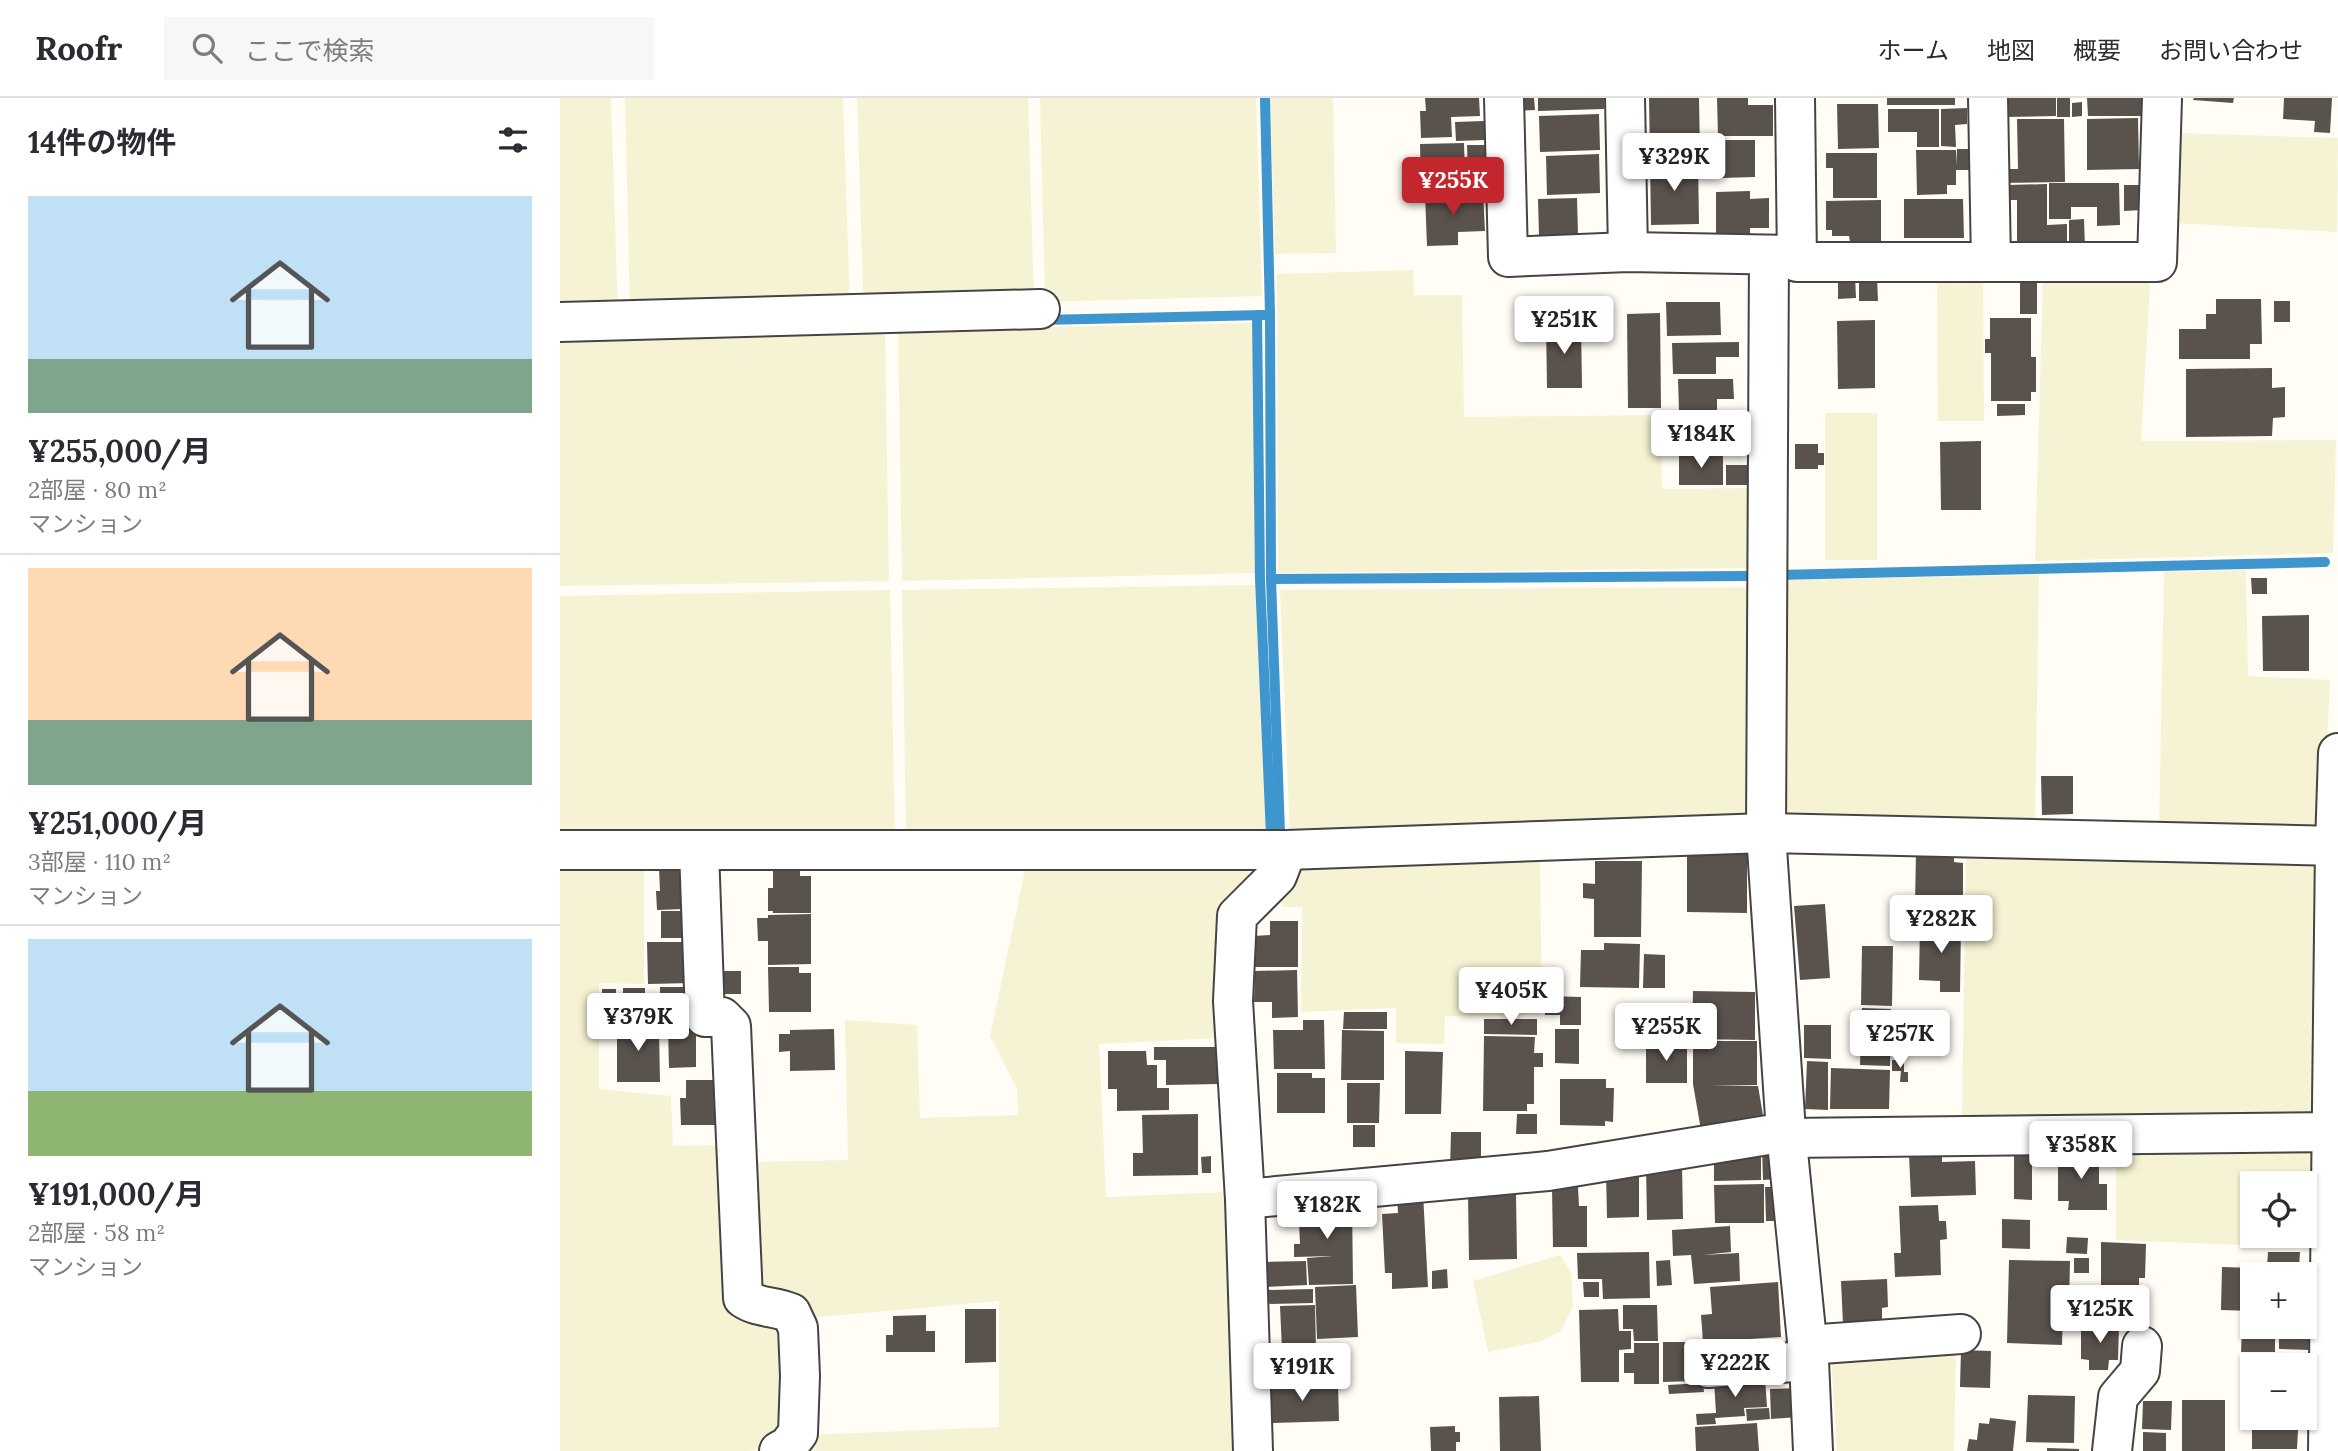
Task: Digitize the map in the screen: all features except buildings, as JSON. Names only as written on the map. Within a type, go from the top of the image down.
[{"type":"street","points":[[1504,98],[1508,257],[1628,252],[1783,255],[1797,262],[2157,262],[2162,98]]},
{"type":"street","points":[[1625,98],[1628,252]]},
{"type":"street","points":[[1795,98],[1783,255],[1766,833],[1787,1135],[1808,1353],[1813,1451]]},
{"type":"street","points":[[1988,98],[1991,262]]},
{"type":"street","points":[[560,321],[1040,309]]},
{"type":"street","points":[[2328,1451],[2335,1132],[2338,753]]},
{"type":"street","points":[[560,850],[1287,850],[1766,833],[2336,846]]},
{"type":"street","points":[[699,850],[705,1017],[722,1017],[731,1026],[743,1298],[751,1304],[778,1307],[792,1313],[798,1328],[798,1433],[788,1446],[779,1451]]},
{"type":"street","points":[[1253,1451],[1245,1199],[1233,1001],[1237,916],[1277,876],[1287,850]]},
{"type":"street","points":[[1245,1199],[1548,1171],[1787,1135],[2335,1132]]},
{"type":"street","points":[[1708,1368],[1961,1334]]},
{"type":"street","points":[[2112,1451],[2118,1397],[2140,1371],[2141,1346]]},
{"type":"shaded area","points":[[560,98],[611,98],[618,314],[560,315]]},
{"type":"shaded area","points":[[625,98],[843,98],[850,307],[630,313]]},
{"type":"shaded area","points":[[857,98],[1028,98],[1034,300],[879,306],[863,290]]},
{"type":"shaded area","points":[[1040,98],[1256,98],[1262,296],[1045,302]]},
{"type":"shaded area","points":[[1270,98],[1333,98],[1336,253],[1275,254]]},
{"type":"shaded area","points":[[2177,133],[2338,138],[2337,232],[2176,223]]},
{"type":"shaded area","points":[[1413,270],[1414,295],[1462,295],[1464,417],[1661,415],[1662,489],[1753,488],[1754,568],[1278,573],[1277,274]]},
{"type":"shaded area","points":[[2043,276],[2144,277],[2150,285],[2141,441],[2336,440],[2333,553],[2035,561]]},
{"type":"shaded area","points":[[1937,278],[1983,278],[1984,421],[1938,421]]},
{"type":"shaded area","points":[[1253,323],[1256,573],[902,581],[898,330]]},
{"type":"shaded area","points":[[885,332],[889,581],[560,586],[560,340]]},
{"type":"shaded area","points":[[1825,413],[1877,413],[1877,560],[1825,560]]},
{"type":"shaded area","points":[[2246,570],[2248,676],[2330,680],[2324,813],[2309,834],[2159,829],[2164,572]]},
{"type":"shaded area","points":[[2039,575],[2035,827],[1794,821],[1785,812],[1783,580]]},
{"type":"shaded area","points":[[1255,585],[1267,837],[906,838],[902,590]]},
{"type":"shaded area","points":[[1754,587],[1754,808],[1744,819],[1290,836],[1280,590]]},
{"type":"shaded area","points":[[890,590],[895,838],[560,839],[560,596]]},
{"type":"shaded area","points":[[1966,847],[2308,856],[2323,873],[2319,1106],[2312,1114],[1962,1116]]},
{"type":"shaded area","points":[[1540,858],[1542,1015],[1445,1016],[1444,1044],[1396,1043],[1396,1008],[1301,1012],[1302,907],[1283,907],[1278,896],[1298,868]]},
{"type":"shaded area","points":[[560,866],[644,867],[644,984],[599,983],[599,1089],[671,1096],[673,1146],[727,1145],[731,1307],[782,1320],[790,1431],[766,1448],[749,1451],[560,1451]]},
{"type":"shaded area","points":[[1248,866],[1248,878],[1222,909],[1218,1038],[1099,1044],[1106,1197],[1227,1192],[1239,1451],[799,1451],[809,1435],[999,1427],[999,1301],[808,1318],[761,1295],[748,1162],[848,1160],[845,1020],[917,1025],[920,1118],[1018,1115],[1017,1089],[990,1036],[1025,870]]},
{"type":"shaded area","points":[[2313,1141],[2315,1171],[2240,1171],[2240,1245],[2116,1240],[2116,1143]]},
{"type":"shaded area","points":[[2317,1194],[2321,1248],[2317,1248]]},
{"type":"shaded area","points":[[1560,1255],[1571,1272],[1573,1306],[1561,1331],[1542,1341],[1488,1352],[1473,1281]]},
{"type":"shaded area","points":[[1956,1351],[1954,1451],[1837,1451],[1831,1353]]},
{"type":"waterway","points":[[1265,98],[1270,315],[1271,579],[1280,833]]},
{"type":"waterway","points":[[1257,315],[1260,579],[1271,836]]},
{"type":"waterway","points":[[1042,320],[1264,315]]},
{"type":"waterway","points":[[1778,579],[1778,575],[2325,562]]},
{"type":"waterway","points":[[1271,579],[1747,576]]}]
